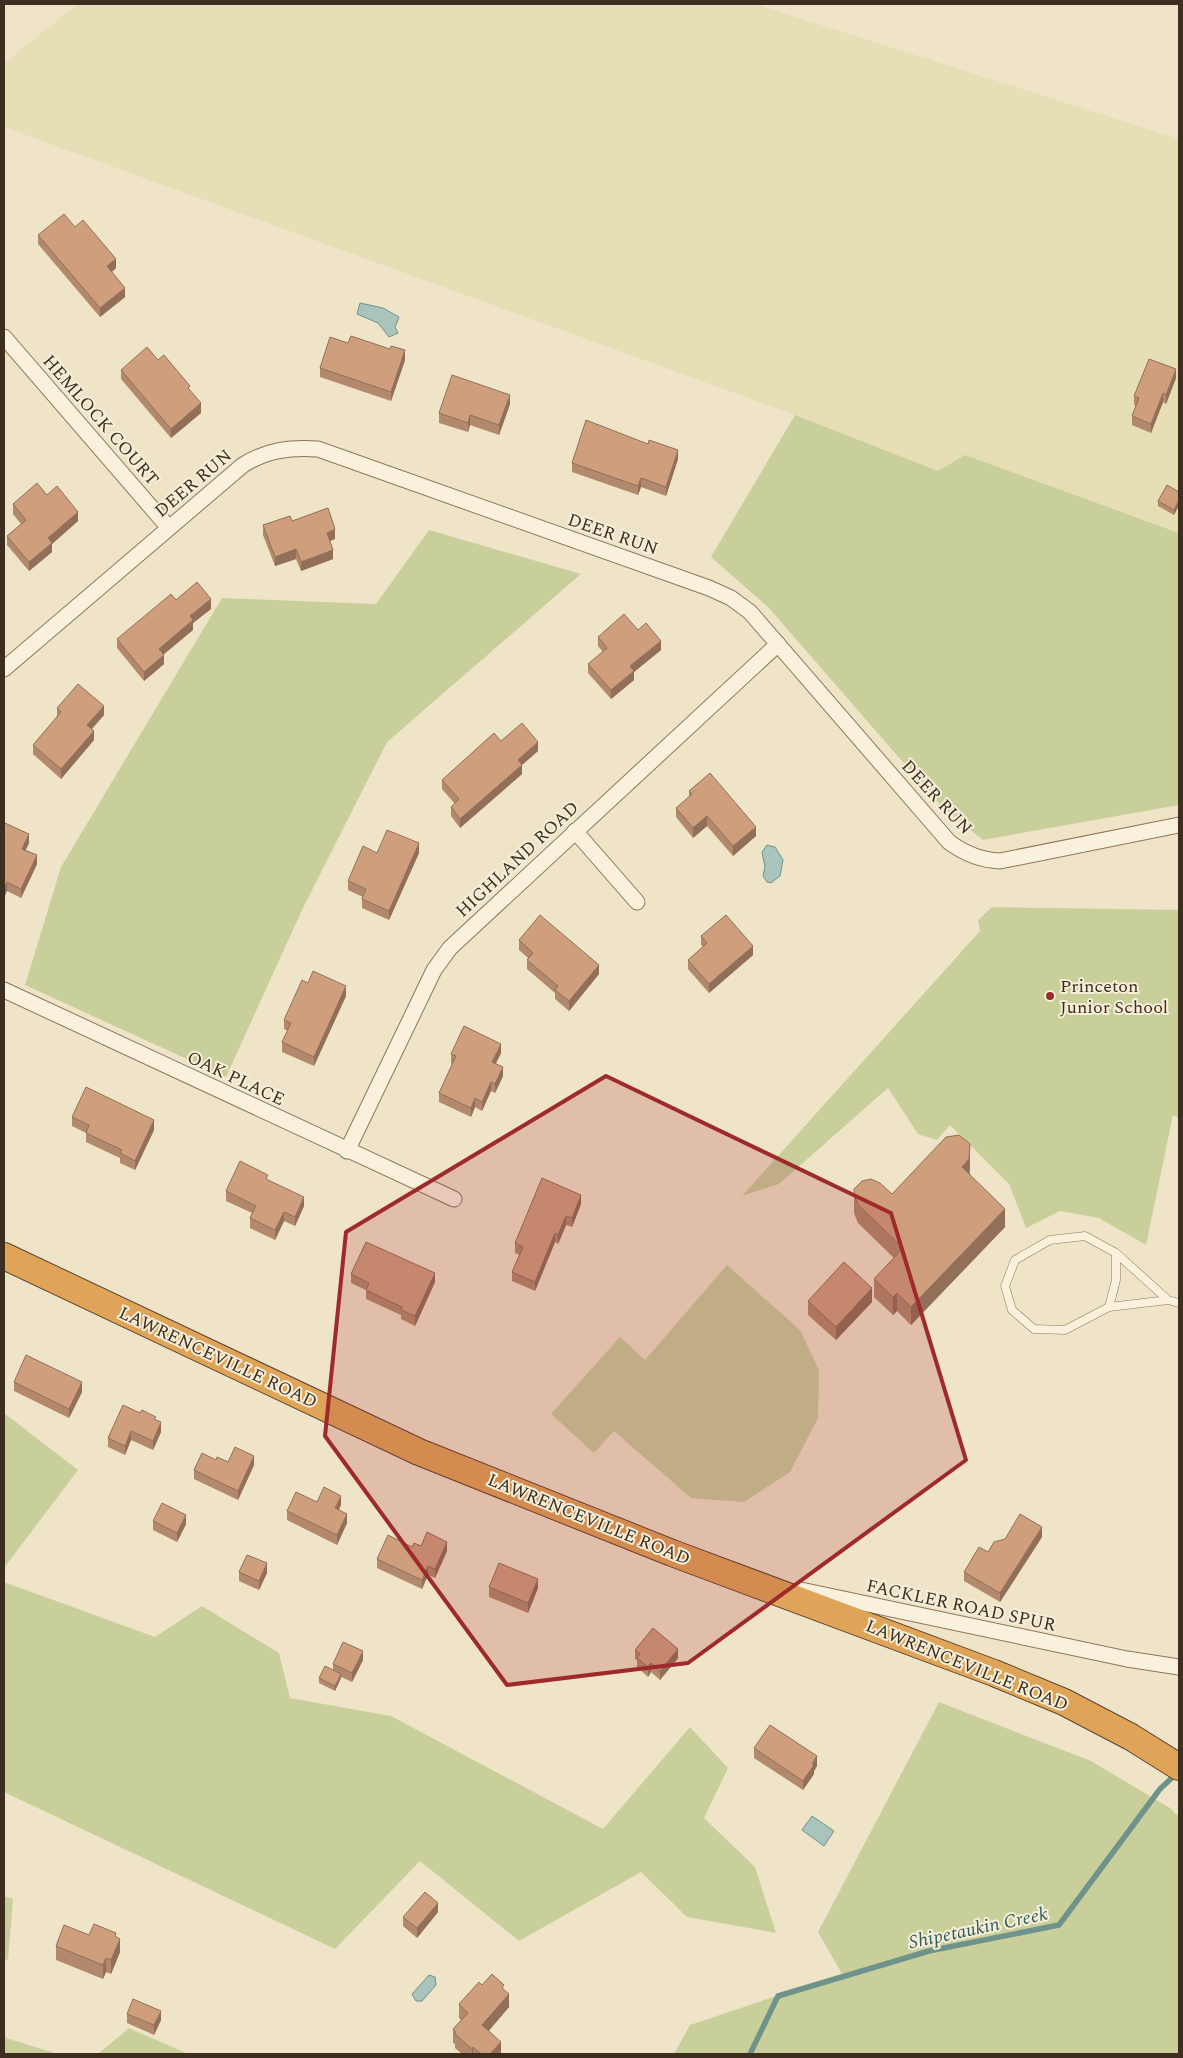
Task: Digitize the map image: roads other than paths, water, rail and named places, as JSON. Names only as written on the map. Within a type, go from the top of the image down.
[{"type":"highway","name":"LAWRENCEVILLE ROAD","points":[[4,1256],[419,1452],[736,1577],[854,1619],[1056,1699],[1174,1763]]},
{"type":"street","name":"HEMLOCK COURT","points":[[4,337],[169,528]]},
{"type":"street","name":"DEER RUN","points":[[4,669],[252,459],[273,451],[288,448],[318,449],[709,588],[731,598],[750,612],[949,842],[964,853],[984,860],[1000,861],[1179,826]]},
{"type":"street","name":"HIGHLAND ROAD","points":[[347,1151],[434,970],[450,948],[778,644]]},
{"type":"street","points":[[575,831],[638,902]]},
{"type":"street","name":"OAK PLACE","points":[[4,990],[454,1200]]},
{"type":"street","name":"FACKLER ROAD SPUR","points":[[736,1577],[1127,1659],[1179,1668]]},
{"type":"lane","points":[[1168,1300],[1116,1253],[1085,1236],[1050,1240],[1015,1260],[1005,1286],[1012,1310],[1034,1330],[1065,1330],[1109,1307],[1168,1300],[1179,1303]]},
{"type":"lane","points":[[1109,1307],[1116,1280],[1116,1253]]},
{"type":"water","points":[[360,303],[383,308],[399,317],[395,327],[398,333],[389,337],[378,323],[357,314]]},
{"type":"water","points":[[767,845],[775,847],[783,860],[780,876],[771,883],[767,882],[763,876],[765,867],[762,852]]},
{"type":"water","points":[[812,1816],[834,1831],[824,1846],[802,1830]]},
{"type":"water","points":[[429,1975],[435,1977],[436,1985],[422,2001],[416,2001],[412,1994]]},
{"type":"waterway","name":"Shipetaukin Creek","points":[[750,2054],[778,1996],[929,1951],[1059,1925],[1160,1789],[1176,1774]]},
{"type":"place","name":"Princeton Junior School","points":[[1050,996]]}]
